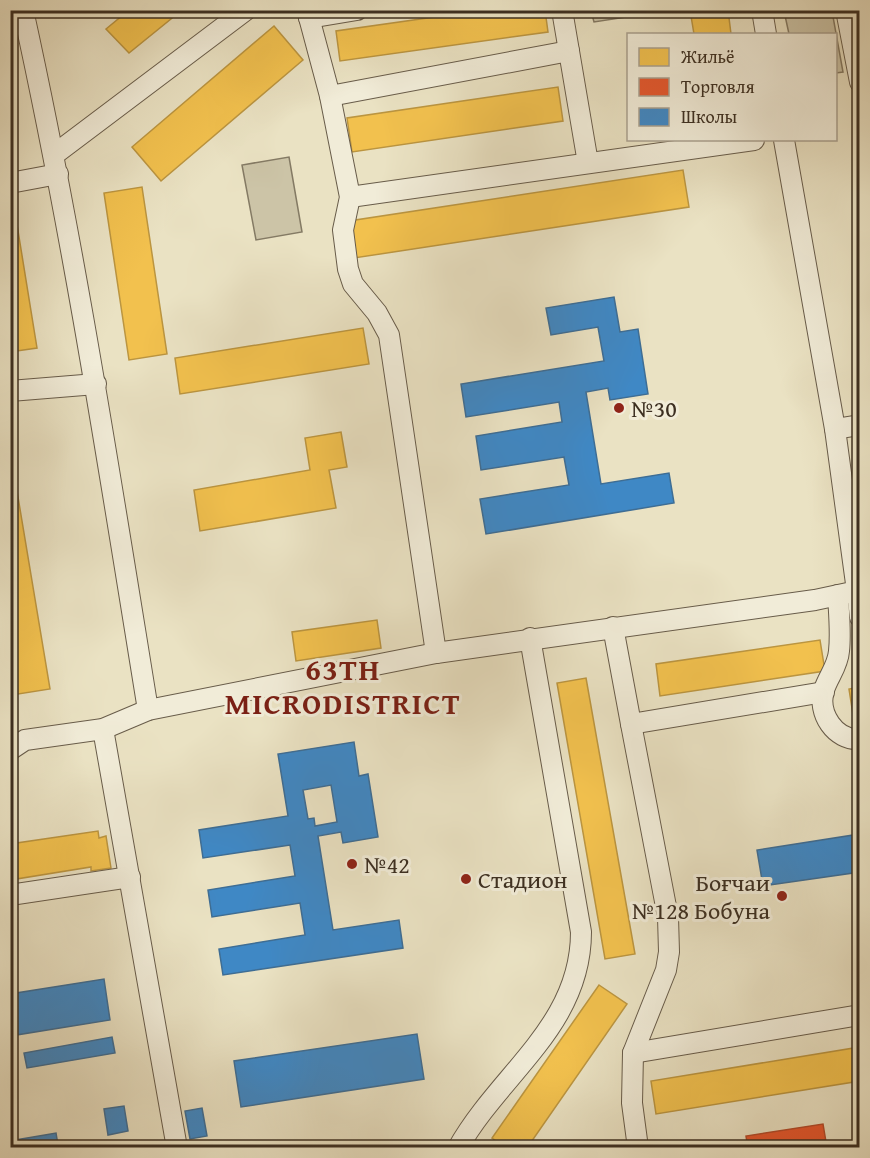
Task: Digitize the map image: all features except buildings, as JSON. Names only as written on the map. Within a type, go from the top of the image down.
[{"type":"street","points":[[55,154],[246,10]]},
{"type":"street","points":[[357,10],[308,14],[330,96],[350,197],[344,230],[348,269],[353,284],[377,313],[390,335],[436,653]]},
{"type":"street","points":[[562,10],[588,163]]},
{"type":"street","points":[[762,10],[766,33]]},
{"type":"street","points":[[846,10],[860,81]]},
{"type":"street","points":[[20,19],[55,154],[96,384],[148,710]]},
{"type":"street","points":[[330,96],[569,51]]},
{"type":"street","points":[[350,197],[747,141]]},
{"type":"street","points":[[784,141],[835,429],[847,593],[839,654],[824,692],[830,726],[840,736],[860,739]]},
{"type":"street","points":[[10,183],[58,174]]},
{"type":"street","points":[[10,391],[96,384]]},
{"type":"street","points":[[835,429],[860,425]]},
{"type":"street","points":[[847,593],[860,617]]},
{"type":"street","points":[[10,750],[25,740],[104,729],[148,710],[436,653],[847,593]]},
{"type":"street","points":[[613,627],[668,917],[669,952],[666,970],[633,1053],[632,1103],[638,1148]]},
{"type":"street","points":[[458,1148],[563,1010],[580,954],[580,932],[530,638]]},
{"type":"street","points":[[631,724],[824,692]]},
{"type":"street","points":[[104,729],[177,1148]]},
{"type":"street","points":[[10,895],[130,877]]},
{"type":"street","points":[[633,1053],[860,1015]]},
{"type":"shaded area","points":[[591,11],[639,11],[640,15],[594,22]]},
{"type":"shaded area","points":[[784,11],[832,11],[836,33],[789,33]]},
{"type":"shaded area","points":[[837,39],[843,72],[837,73]]},
{"type":"shaded area","points":[[289,157],[302,232],[256,240],[242,165]]},
{"type":"place","name":"№30","points":[[619,408]]},
{"type":"place","name":"№42","points":[[352,864]]},
{"type":"place","name":"Стадион","points":[[466,879]]},
{"type":"place","name":"Боғчаи №128 Бобуна","points":[[782,896]]},
{"type":"district","name":"63TH MICRODISTRICT","points":[[343,686]]}]
